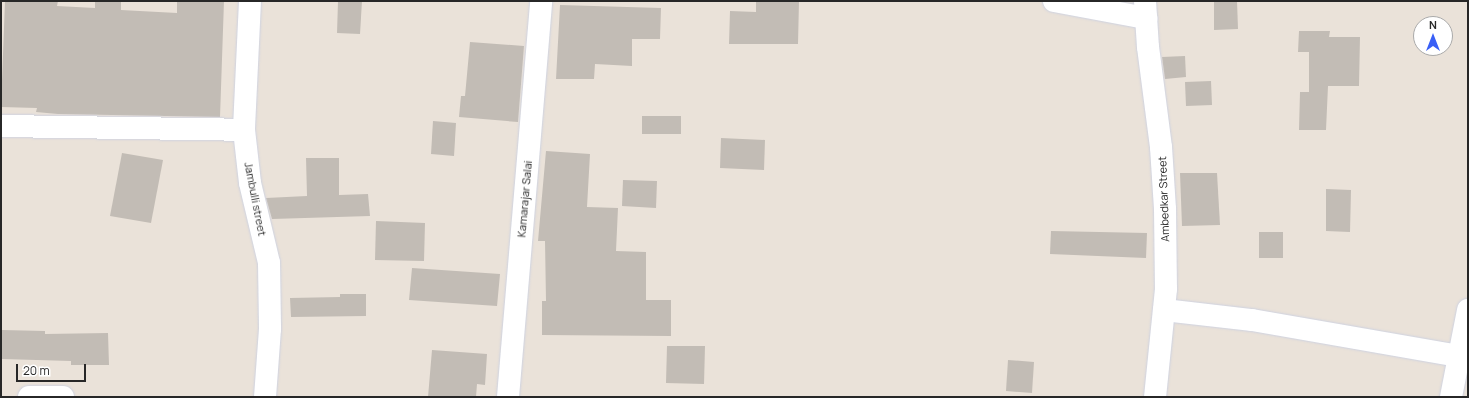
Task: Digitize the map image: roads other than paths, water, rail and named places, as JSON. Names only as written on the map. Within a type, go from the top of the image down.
[{"type":"street","name":"Jambulli street","points":[[250,1],[244,130],[250,183],[269,263],[270,329],[265,397]]},
{"type":"street","name":"Kamarajar Salai","points":[[508,397],[541,1]]},
{"type":"street","points":[[1054,1],[1145,9]]},
{"type":"street","name":"Ambedkar Street","points":[[1145,9],[1161,147],[1165,201],[1166,290],[1155,397]]},
{"type":"street","points":[[1,126],[244,130]]},
{"type":"street","points":[[1164,310],[1252,320],[1458,356]]},
{"type":"street","points":[[1451,397],[1468,310]]},
{"type":"street","points":[[29,397],[63,397]]}]
